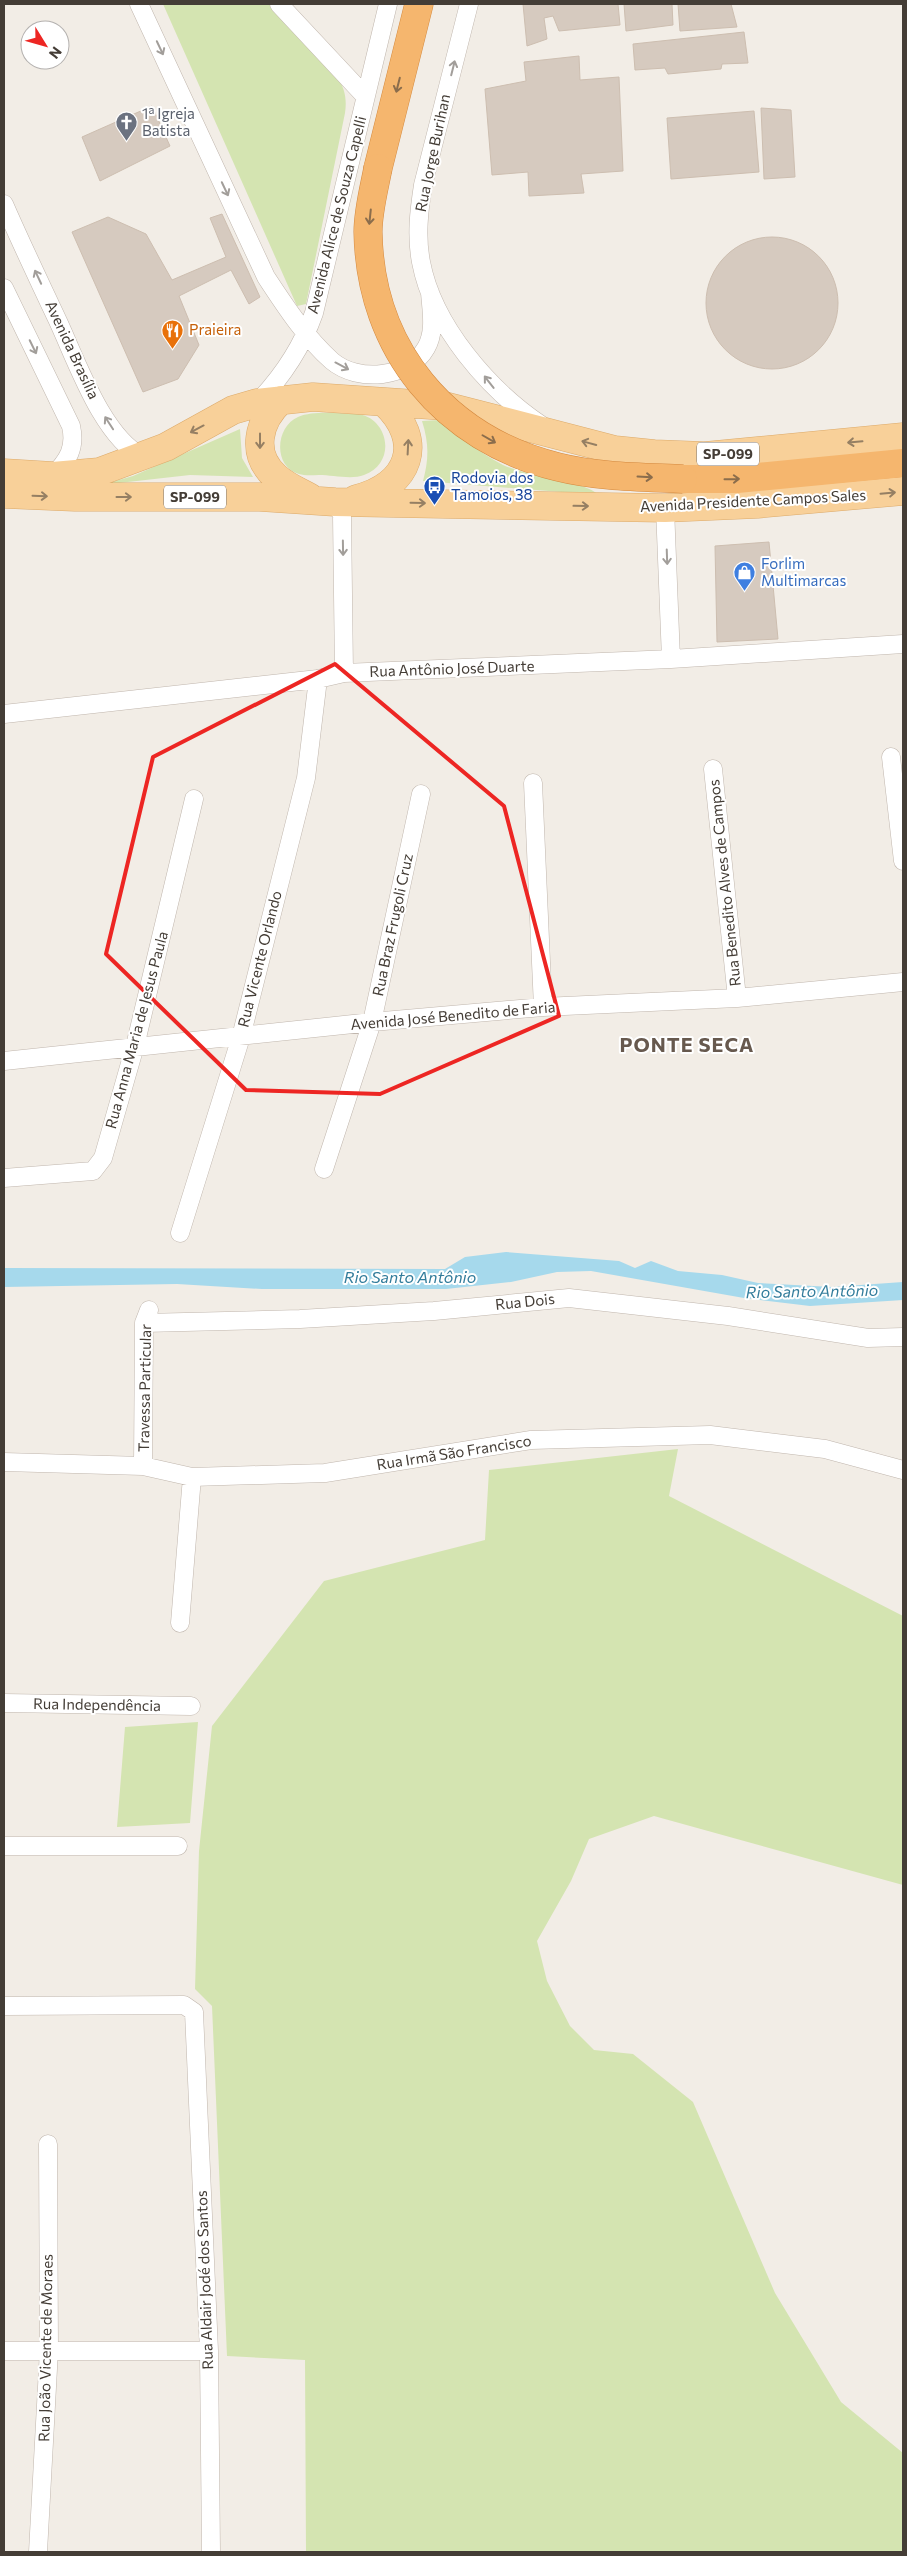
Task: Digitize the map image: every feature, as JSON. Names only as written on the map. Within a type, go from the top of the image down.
[{"type":"highway","points":[[419,4],[378,168],[368,230],[370,262],[375,290],[386,326],[398,350],[418,381],[438,402],[476,432],[507,450],[560,468],[628,476],[737,479],[903,463]]},
{"type":"main road","name":"SP-099","points":[[4,473],[53,476],[99,472],[143,457],[233,410],[269,402],[313,397],[445,406],[615,450],[654,454],[705,456],[903,437]]},
{"type":"main road","name":"SP-099","points":[[269,402],[260,432],[259,446],[263,460],[277,478],[325,501],[368,496],[391,484],[406,461],[410,448],[408,436],[398,418],[384,402]]},
{"type":"main road","name":"Avenida Presidente Campos Sales","points":[[4,494],[76,497],[260,497],[325,501],[665,508],[757,504],[903,492]]},
{"type":"street","points":[[139,4],[266,277],[288,312],[332,361],[349,370],[384,374],[398,372],[419,357],[427,347],[432,322],[430,292]]},
{"type":"street","points":[[279,4],[366,96]]},
{"type":"street","name":"Avenida Alice de Souza Capelli","points":[[269,402],[280,378],[307,333],[314,313],[388,4]]},
{"type":"street","name":"Rua Jorge Burihan","points":[[469,4],[429,158],[418,215],[421,262],[430,292],[452,334],[495,388],[522,412],[554,434]]},
{"type":"street","name":"Avenida Brasília","points":[[4,204],[10,235],[98,405],[122,440],[133,452],[143,457]]},
{"type":"street","points":[[4,288],[71,426],[73,448],[67,461],[53,476]]},
{"type":"street","points":[[325,501],[342,515],[344,673]]},
{"type":"street","points":[[665,508],[671,659]]},
{"type":"street","name":"Rua Antônio José Duarte","points":[[4,714],[318,679],[344,673],[671,659],[903,644]]},
{"type":"street","name":"Rua Vicente Orlando","points":[[180,1233],[241,1037],[306,778],[318,679]]},
{"type":"street","points":[[891,757],[903,861]]},
{"type":"street","name":"Rua Benedito Alves de Campos","points":[[713,769],[737,998]]},
{"type":"street","points":[[533,783],[544,1007]]},
{"type":"street","name":"Rua Braz Frugoli Cruz","points":[[324,1169],[372,1022],[421,794]]},
{"type":"street","name":"Rua Anna Maria de Jesus Paula","points":[[4,1178],[92,1171],[103,1158],[135,1046],[194,799]]},
{"type":"street","name":"Avenida José Benedito de Faria","points":[[4,1061],[372,1022],[544,1007],[737,998],[903,982]]},
{"type":"street","name":"Rua Dois","points":[[147,1316],[300,1319],[434,1311],[569,1298],[728,1316],[868,1338],[903,1337]]},
{"type":"street","name":"Travessa Particular","points":[[143,1466],[147,1316]]},
{"type":"street","name":"Rua Irmã São Francisco","points":[[4,1462],[143,1466],[192,1477],[325,1473],[532,1440],[710,1436],[825,1449],[903,1470]]},
{"type":"street","points":[[180,1623],[192,1477]]},
{"type":"street","name":"Rua Independência","points":[[4,1704],[191,1706]]},
{"type":"street","points":[[4,1846],[178,1846]]},
{"type":"street","name":"Rua Aldair Jodé dos Santos","points":[[4,2006],[184,2005],[192,2009],[195,2024],[209,2351],[211,2552]]},
{"type":"street","name":"Rua João Vicente de Moraes","points":[[38,2552],[48,2350],[48,2144]]},
{"type":"street","points":[[4,2351],[209,2351]]},
{"type":"highlighted area","points":[[335,664],[504,806],[559,1016],[380,1094],[246,1090],[106,954],[153,757]]},
{"type":"green space","points":[[163,4],[269,4],[338,78],[342,86],[346,104],[345,113],[306,304],[297,306]]},
{"type":"green space","points":[[312,414],[359,414],[369,418],[383,433],[385,452],[381,462],[374,469],[364,475],[354,477],[306,475],[291,470],[285,464],[281,456],[281,438],[290,422],[298,417]]},
{"type":"green space","points":[[439,420],[478,450],[503,465],[527,473],[568,482],[591,490],[599,495],[423,481],[427,451],[422,421]]},
{"type":"green space","points":[[240,429],[242,458],[253,477],[190,475],[101,485],[133,476]]},
{"type":"green space","points":[[678,1449],[669,1496],[903,1616],[903,1885],[654,1816],[589,1839],[571,1881],[537,1941],[547,1981],[570,2026],[594,2050],[633,2054],[693,2102],[775,2293],[841,2402],[903,2453],[903,2552],[306,2552],[305,2360],[227,2356],[212,2006],[195,1989],[199,1851],[212,1726],[324,1581],[485,1540],[489,1470]]},
{"type":"green space","points":[[198,1722],[190,1823],[117,1827],[125,1727]]},
{"type":"water","name":"Rio Santo Antônio","points":[[506,1252],[619,1261],[635,1268],[651,1261],[678,1271],[722,1275],[758,1283],[832,1287],[903,1282],[903,1300],[810,1306],[744,1298],[591,1271],[557,1272],[511,1282],[446,1289],[262,1289],[177,1284],[4,1287],[4,1268],[445,1269],[465,1257]]},
{"type":"building","points":[[523,4],[618,4],[620,25],[559,31],[553,16],[544,18],[547,39],[527,46]]},
{"type":"building","points":[[624,4],[672,4],[673,25],[626,31]]},
{"type":"building","points":[[678,4],[731,4],[737,27],[680,31]]},
{"type":"building","points":[[744,32],[748,63],[722,64],[721,69],[668,74],[665,68],[635,70],[633,44]]},
{"type":"building","points":[[579,56],[580,80],[619,77],[623,171],[581,174],[584,193],[529,196],[528,172],[492,175],[485,89],[526,81],[524,62]]},
{"type":"building","name":"1ª Igreja Batista","points":[[152,106],[170,146],[100,181],[82,137]]},
{"type":"building","points":[[761,108],[791,110],[795,177],[764,179]]},
{"type":"building","points":[[754,111],[759,172],[671,179],[667,118]]},
{"type":"building","points":[[222,214],[260,297],[249,304],[231,270],[179,296],[199,345],[178,379],[143,392],[72,232],[108,217],[146,234],[172,280],[226,257],[210,218]]},
{"type":"building","points":[[772,237],[785,238],[797,242],[819,256],[833,278],[837,290],[837,316],[833,328],[819,350],[797,364],[785,368],[772,369],[759,368],[747,364],[725,350],[711,328],[707,316],[706,303],[707,290],[711,278],[725,256],[747,242],[759,238]]},
{"type":"building","name":"Forlim Multimarcas","points":[[769,542],[778,639],[717,642],[715,546]]},
{"type":"place","name":"1ª Igreja Batista","points":[[126,142]]},
{"type":"place","name":"Praieira","points":[[173,349]]},
{"type":"place","name":"Rodovia dos Tamoios, 38","points":[[435,506]]},
{"type":"place","name":"Forlim Multimarcas","points":[[745,592]]},
{"type":"district","name":"PONTE SECA","points":[[687,1045]]}]
